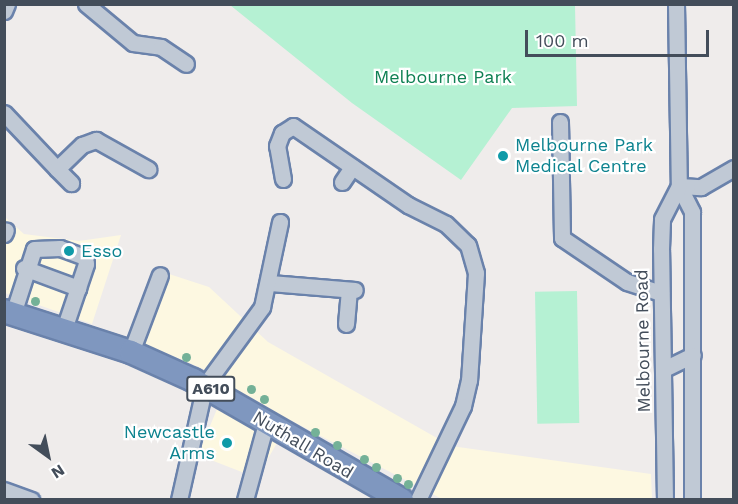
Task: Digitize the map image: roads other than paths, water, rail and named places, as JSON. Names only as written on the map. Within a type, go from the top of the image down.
[{"type":"highway","name":"Nuthall Road","points":[[9,313],[131,352],[205,385],[266,423],[402,500]]},
{"type":"street","points":[[4,11],[7,4]]},
{"type":"street","points":[[86,4],[133,43],[161,47],[186,64]]},
{"type":"street","name":"Melbourne Road","points":[[676,4],[679,186],[692,212],[692,500]]},
{"type":"street","points":[[4,112],[71,183]]},
{"type":"street","points":[[560,122],[561,238],[627,282],[661,293]]},
{"type":"street","points":[[283,179],[277,146],[282,133],[293,126],[458,233],[473,258],[472,339],[463,406],[418,500]]},
{"type":"street","points":[[57,169],[82,145],[96,140],[148,169]]},
{"type":"street","points":[[342,182],[352,166]]},
{"type":"street","points":[[679,186],[701,187],[734,168]]},
{"type":"street","name":"Melbourne Road","points":[[665,500],[662,219],[679,186]]},
{"type":"street","points":[[179,500],[205,385],[262,307],[270,283],[280,222]]},
{"type":"street","points":[[9,313],[24,268],[34,249],[54,247],[78,253],[86,264],[64,329]]},
{"type":"street","points":[[24,268],[78,288]]},
{"type":"street","points":[[131,352],[160,275]]},
{"type":"street","points":[[270,283],[352,290],[346,324]]},
{"type":"street","points":[[664,369],[693,355]]},
{"type":"street","points":[[245,500],[266,423]]},
{"type":"street","points":[[663,464],[691,464]]},
{"type":"street","points":[[4,490],[31,500]]},
{"type":"place","name":"Melbourne Park Medical Centre","points":[[503,156]]},
{"type":"place","name":"Esso","points":[[69,251]]},
{"type":"place","name":"Newcastle Arms","points":[[227,443]]},
{"type":"park label","name":"Melbourne Park","points":[[443,77]]}]
